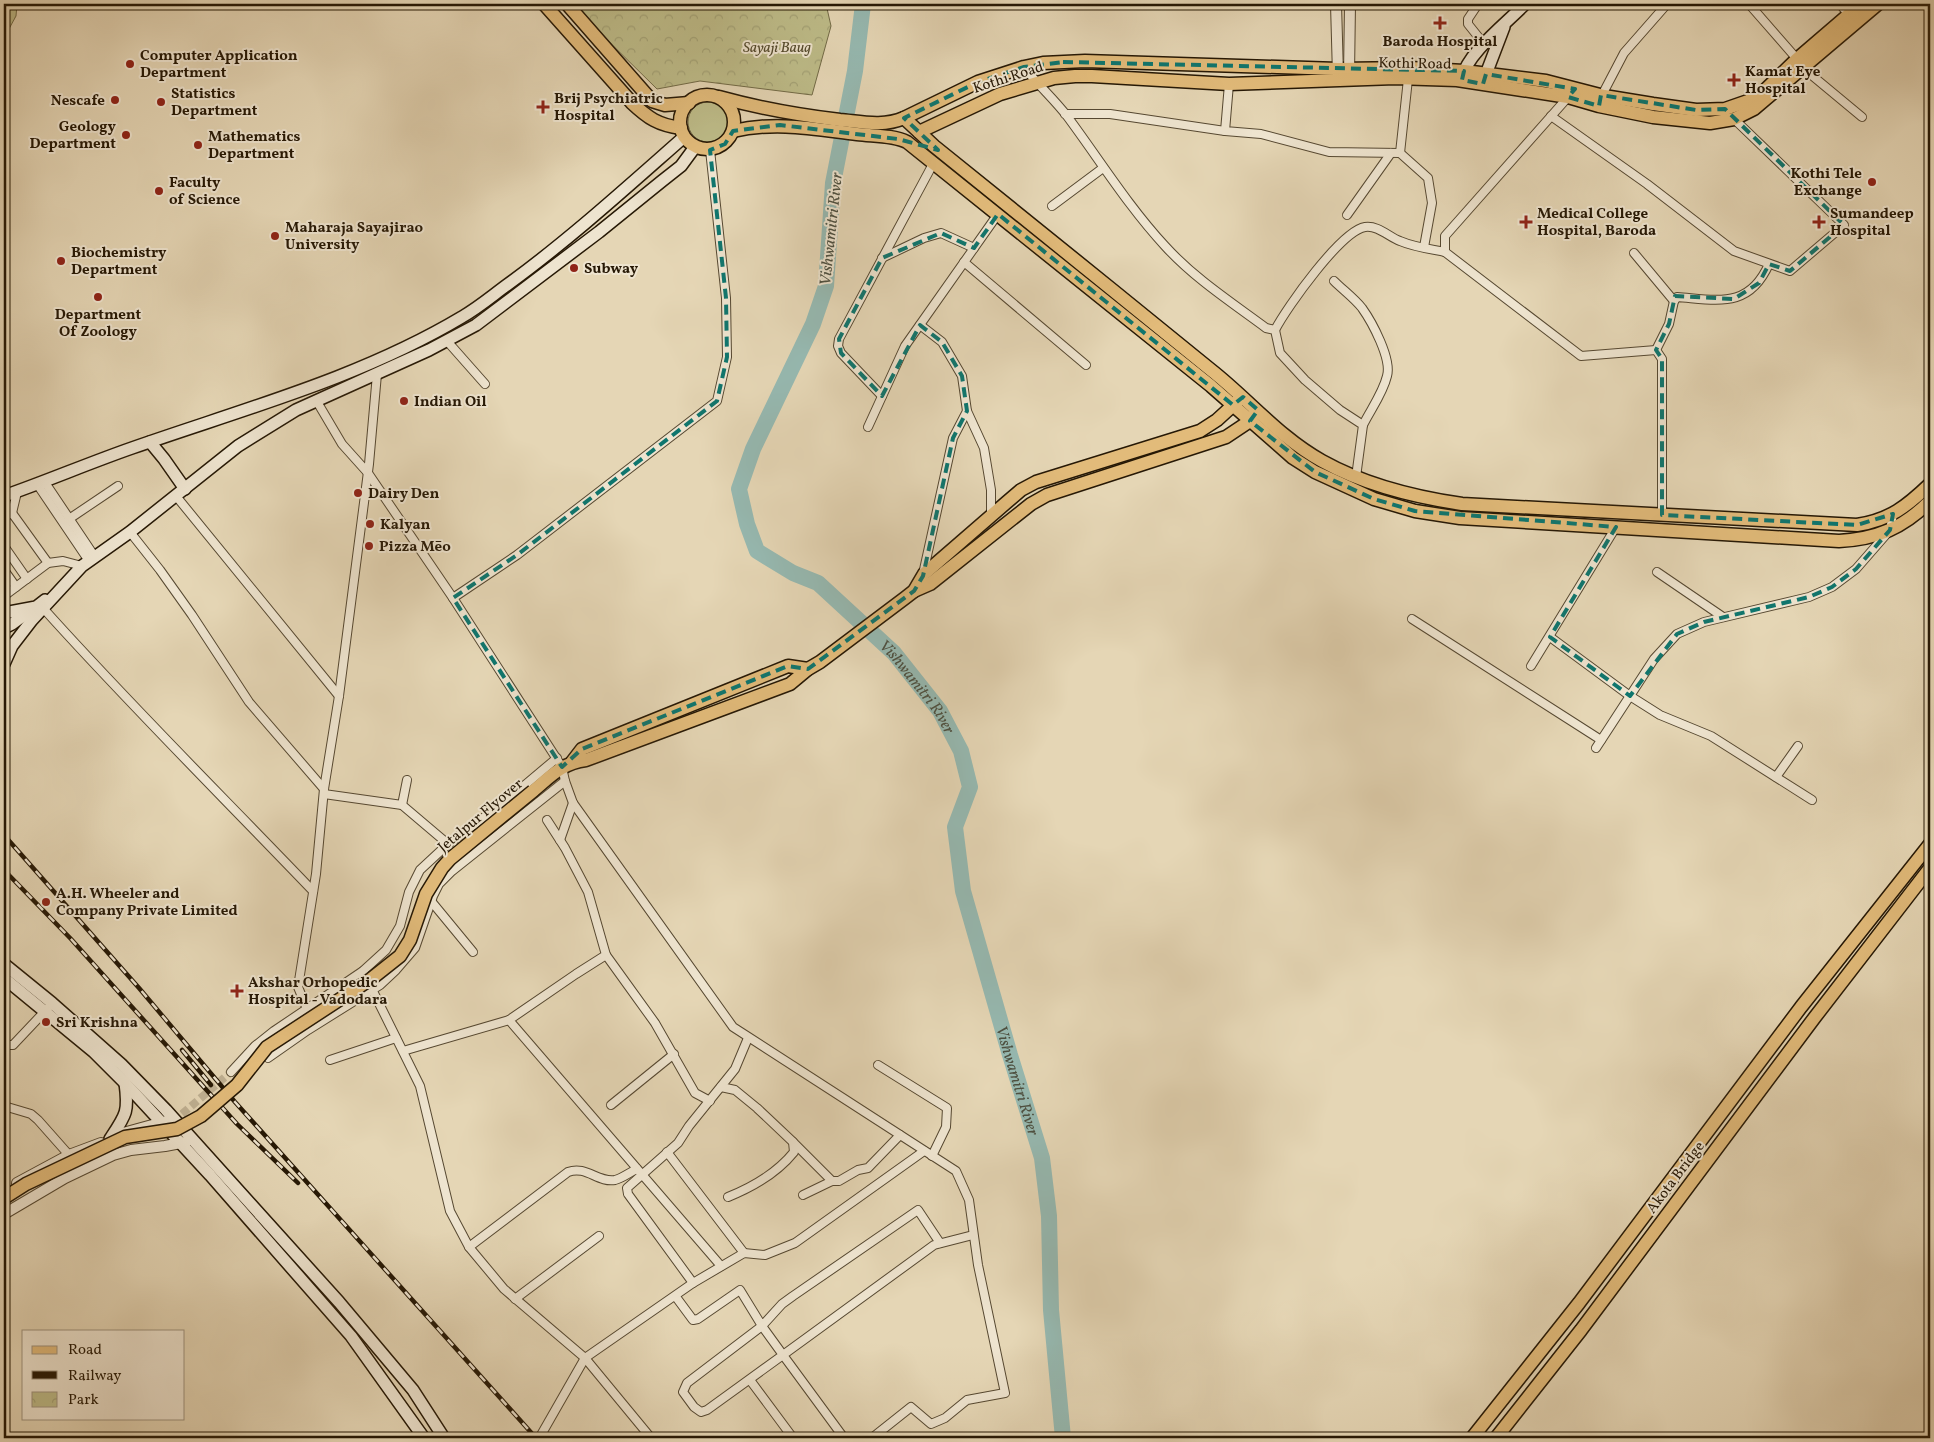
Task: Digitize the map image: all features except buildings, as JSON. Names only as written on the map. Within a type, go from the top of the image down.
[{"type":"main road","points":[[544,4],[632,103],[653,120],[682,133],[695,147],[710,150],[725,144],[734,131],[735,123],[731,108],[719,97]]},
{"type":"main road","points":[[567,4],[652,101],[665,106],[689,102],[704,95],[719,97],[794,121]]},
{"type":"main road","points":[[1463,76],[1484,44],[1525,4]]},
{"type":"main road","name":"Kothi Road","points":[[903,141],[976,104],[1000,94],[1054,78],[1092,76],[1229,84],[1410,68],[1463,76],[1546,82],[1571,93],[1653,118],[1710,123],[1734,119],[1754,109],[1861,4]]},
{"type":"main road","name":"Kothi Road","points":[[1600,101],[1696,110],[1725,109],[1748,101],[1878,4]]},
{"type":"main road","points":[[1484,78],[1505,23]]},
{"type":"main road","name":"Kothi Road","points":[[882,128],[978,82],[1043,63],[1086,61],[1408,79],[1463,76]]},
{"type":"main road","points":[[682,133],[680,119],[683,110],[689,102]]},
{"type":"main road","points":[[904,118],[1238,401],[1250,421],[1293,458],[1315,472],[1374,498],[1415,511],[1460,518],[1839,542],[1880,535],[1916,514],[1930,501]]},
{"type":"main road","points":[[734,131],[794,121],[882,128],[934,162],[1238,401],[1258,410],[1300,447],[1322,461],[1379,486],[1436,500],[1462,504],[1838,526],[1874,522],[1893,514],[1909,504],[1930,484]]},
{"type":"main road","points":[[4,496],[150,442],[270,402],[377,360],[452,324],[527,270],[614,199],[682,133]]},
{"type":"main road","points":[[4,628],[39,607],[88,561],[130,532],[238,446],[296,410],[447,341],[476,325],[599,232],[681,166],[695,147]]},
{"type":"main road","points":[[909,594],[923,576],[1021,490],[1036,482],[1200,431],[1217,420],[1238,401]]},
{"type":"main road","points":[[564,762],[586,760],[790,684],[808,668],[820,662],[909,594],[930,584],[1032,504],[1047,495],[1226,437],[1250,421],[1258,410]]},
{"type":"main road","points":[[150,442],[164,459],[181,492]]},
{"type":"main road","points":[[4,613],[39,607]]},
{"type":"main road","points":[[5,661],[39,607]]},
{"type":"main road","name":"Jetalpur Flyover","points":[[4,1198],[26,1184],[125,1137],[177,1129],[200,1116],[237,1085],[267,1047],[371,979],[400,956],[410,940],[426,894],[442,868],[450,859],[534,791],[564,762],[582,749],[788,666],[808,668]]},
{"type":"main road","points":[[1472,1438],[1579,1303],[1801,1006],[1930,844]]},
{"type":"main road","name":"Akota Bridge","points":[[1496,1438],[1581,1330],[1815,1017],[1930,868]]},
{"type":"main road","points":[[4,964],[125,1083],[210,1175],[351,1336],[424,1438]]},
{"type":"main road","points":[[4,978],[49,1007],[122,1064],[178,1117],[192,1140],[308,1265],[413,1390],[444,1438]]},
{"type":"main road","points":[[110,1139],[125,1116],[127,1099],[125,1083]]},
{"type":"street","points":[[1336,4],[1343,75]]},
{"type":"street","points":[[1343,75],[1350,4]]},
{"type":"street","points":[[1478,4],[1468,19],[1468,24],[1484,44]]},
{"type":"street","points":[[1600,101],[1624,53],[1667,4]]},
{"type":"street","points":[[1749,4],[1800,63],[1862,117]]},
{"type":"street","points":[[1840,4],[1849,15]]},
{"type":"street","points":[[1024,67],[1065,114],[1103,168],[1165,246],[1196,276],[1266,328],[1275,330]]},
{"type":"street","points":[[1400,153],[1408,79]]},
{"type":"street","points":[[1226,131],[1229,84]]},
{"type":"street","points":[[1445,252],[1445,236],[1571,93]]},
{"type":"street","points":[[1551,116],[1647,184],[1734,250],[1790,271],[1844,225],[1725,109]]},
{"type":"street","points":[[1065,114],[1110,114],[1226,131],[1261,134],[1329,152],[1400,153],[1428,178],[1432,203],[1424,247]]},
{"type":"street","points":[[453,598],[516,555],[716,401],[727,357],[726,298],[710,150]]},
{"type":"street","points":[[1347,215],[1391,153]]},
{"type":"street","points":[[882,396],[841,353],[838,346],[843,330],[934,162]]},
{"type":"street","points":[[1052,206],[1103,168]]},
{"type":"street","points":[[868,427],[905,346],[998,214]]},
{"type":"street","points":[[1363,424],[1340,410],[1299,374],[1280,353],[1275,330],[1302,288],[1340,242],[1364,227],[1378,229],[1400,242],[1445,252],[1581,356],[1656,350]]},
{"type":"street","points":[[882,258],[924,238],[941,233],[974,248]]},
{"type":"street","points":[[1634,253],[1674,301]]},
{"type":"street","points":[[964,262],[1086,365]]},
{"type":"street","points":[[1656,350],[1669,324],[1674,301],[1677,296],[1719,300],[1734,299],[1758,283],[1769,264]]},
{"type":"street","points":[[1334,281],[1361,307],[1388,363],[1388,375],[1363,424],[1356,477]]},
{"type":"street","points":[[920,324],[942,342],[962,376],[967,411],[984,448],[991,490],[991,516]]},
{"type":"street","points":[[447,341],[485,384]]},
{"type":"street","points":[[1656,350],[1662,359],[1662,516]]},
{"type":"street","points":[[307,1009],[298,986],[313,891],[324,791],[339,696],[368,473],[377,374]]},
{"type":"street","points":[[316,400],[342,444],[368,473],[564,762],[565,781],[573,803],[733,1028],[956,1171],[969,1200],[973,1235],[1005,1393],[967,1400],[945,1418],[931,1424],[911,1407],[872,1438]]},
{"type":"street","points":[[923,576],[953,438],[967,411]]},
{"type":"street","points":[[41,483],[69,519],[88,561]]},
{"type":"street","points":[[41,483],[88,561]]},
{"type":"street","points":[[69,519],[118,486]]},
{"type":"street","points":[[12,514],[18,492]]},
{"type":"street","points":[[181,492],[339,696]]},
{"type":"street","points":[[4,517],[12,514]]},
{"type":"street","points":[[12,514],[48,563]]},
{"type":"street","points":[[1596,748],[1654,659],[1677,634],[1704,622],[1809,597],[1832,587],[1856,569],[1890,530],[1893,514]]},
{"type":"street","points":[[1531,666],[1616,527]]},
{"type":"street","points":[[130,532],[187,607],[250,702],[324,791],[402,805],[448,844]]},
{"type":"street","points":[[4,546],[27,579]]},
{"type":"street","points":[[5,593],[48,563],[88,561]]},
{"type":"street","points":[[4,570],[16,587]]},
{"type":"street","points":[[1657,572],[1723,617]]},
{"type":"street","points":[[39,607],[313,891]]},
{"type":"street","points":[[1412,619],[1601,740]]},
{"type":"street","points":[[1550,637],[1630,696],[1660,715],[1674,719],[1711,736],[1812,800]]},
{"type":"street","points":[[1776,777],[1798,746]]},
{"type":"street","points":[[231,1072],[255,1046],[363,970],[386,950],[400,926],[409,892],[420,870],[448,844],[506,801],[564,762]]},
{"type":"street","points":[[402,805],[407,780]]},
{"type":"street","points":[[268,1058],[373,989],[396,970],[409,957],[414,948],[439,884],[452,871],[565,781]]},
{"type":"street","points":[[560,840],[573,803]]},
{"type":"street","points":[[547,820],[588,892],[606,955],[655,1023],[695,1093],[710,1101]]},
{"type":"street","points":[[431,901],[473,952]]},
{"type":"street","points":[[403,1051],[509,1020],[606,955]]},
{"type":"street","points":[[363,970],[420,1086],[450,1211],[469,1247],[515,1299],[586,1358],[652,1438]]},
{"type":"street","points":[[4,1048],[6,1045],[12,1045],[49,1007]]},
{"type":"street","points":[[509,1020],[721,1266]]},
{"type":"street","points":[[4,1038],[12,1045]]},
{"type":"street","points":[[330,1060],[396,1038]]},
{"type":"street","points":[[469,1247],[568,1172],[575,1170],[584,1171],[608,1180],[616,1180],[639,1171],[667,1152],[678,1142],[735,1069],[748,1038]]},
{"type":"street","points":[[611,1105],[674,1054]]},
{"type":"street","points":[[878,1065],[947,1108],[946,1127],[932,1156]]},
{"type":"street","points":[[721,1087],[735,1090],[757,1108],[832,1181]]},
{"type":"street","points":[[4,1106],[31,1114],[69,1155]]},
{"type":"street","points":[[4,1191],[34,1172],[69,1155],[130,1130],[162,1123],[178,1117]]},
{"type":"street","points":[[803,1195],[832,1181],[840,1181],[858,1170],[868,1168],[900,1135]]},
{"type":"street","points":[[4,1214],[65,1178],[112,1155],[130,1150],[180,1144],[192,1140]]},
{"type":"street","points":[[728,1197],[749,1189],[785,1163],[794,1152],[793,1142]]},
{"type":"street","points":[[540,1435],[586,1358],[676,1297],[693,1283],[744,1252],[765,1255],[795,1243],[924,1151]]},
{"type":"street","points":[[667,1152],[744,1252]]},
{"type":"street","points":[[639,1171],[627,1188],[628,1194],[693,1283]]},
{"type":"street","points":[[940,1243],[918,1210],[788,1300],[762,1326],[687,1383],[683,1392],[694,1407],[701,1412],[707,1410],[934,1244],[940,1243],[973,1235]]},
{"type":"street","points":[[515,1299],[599,1236]]},
{"type":"street","points":[[676,1297],[693,1320],[698,1319],[740,1290],[762,1326],[844,1438]]},
{"type":"street","points":[[750,1380],[792,1438]]},
{"type":"highlighted area","points":[[1063,62],[1464,71],[1462,80],[1483,84],[1486,74],[1575,89],[1568,97],[1599,106],[1601,95],[1696,110],[1725,109],[1844,225],[1790,271],[1769,264],[1759,283],[1734,299],[1675,296],[1669,324],[1656,350],[1662,359],[1662,515],[1857,525],[1893,514],[1890,530],[1856,569],[1832,587],[1809,597],[1704,622],[1677,634],[1630,696],[1550,637],[1616,527],[1415,511],[1374,499],[1315,472],[1250,421],[1258,410],[1243,397],[1233,405],[998,214],[974,248],[941,233],[882,258],[839,339],[841,353],[882,396],[920,325],[942,342],[962,376],[967,411],[953,438],[923,576],[914,591],[808,669],[788,666],[582,749],[562,767],[453,598],[517,555],[717,401],[727,357],[726,298],[710,150],[725,144],[733,131],[780,125],[898,139],[938,150],[904,118],[978,82],[1024,67]]},
{"type":"green space","points":[[4,4],[17,4],[16,16],[4,38]]},
{"type":"green space","name":"Sayaji Baug","points":[[575,4],[826,4],[831,26],[812,95],[700,81],[657,89],[592,25]]},
{"type":"green space","points":[[708,102],[722,108],[728,122],[722,136],[708,142],[694,136],[688,122],[694,108]]},
{"type":"waterway","name":"Vishwamitri River","points":[[863,4],[855,71],[833,183],[826,286],[813,324],[753,449],[739,489],[747,524],[757,551],[793,573],[818,583],[894,653],[940,711],[961,751],[970,787],[955,827],[963,891],[1042,1158],[1049,1216],[1051,1310],[1063,1438]]},
{"type":"tunnel","points":[[182,1114],[231,1072]]},
{"type":"railway","points":[[4,835],[139,988],[235,1102],[536,1438]]},
{"type":"railway","points":[[4,870],[71,939],[237,1124],[298,1183]]},
{"type":"railway","points":[[182,1050],[211,1085]]},
{"type":"place","name":"Baroda Hospital","points":[[1440,23]]},
{"type":"place","name":"Computer Application Department","points":[[130,64]]},
{"type":"place","name":"Kamat Eye Hospital","points":[[1734,80]]},
{"type":"place","name":"Nescafe","points":[[115,100]]},
{"type":"place","name":"Statistics Department","points":[[161,102]]},
{"type":"place","name":"Brij Psychiatric Hospital","points":[[543,107]]},
{"type":"place","name":"Geology Department","points":[[126,135]]},
{"type":"place","name":"Mathematics Department","points":[[198,145]]},
{"type":"place","name":"Kothi Tele Exchange","points":[[1872,182]]},
{"type":"place","name":"Faculty of Science","points":[[159,191]]},
{"type":"place","name":"Medical College Hospital, Baroda","points":[[1526,222]]},
{"type":"place","name":"Sumandeep Hospital","points":[[1819,222]]},
{"type":"place","name":"Maharaja Sayajirao University","points":[[275,236]]},
{"type":"place","name":"Biochemistry Department","points":[[61,261]]},
{"type":"place","name":"Subway","points":[[574,268]]},
{"type":"place","name":"Department Of Zoology","points":[[98,297]]},
{"type":"place","name":"Indian Oil","points":[[404,401]]},
{"type":"place","name":"Dairy Den","points":[[358,493]]},
{"type":"place","name":"Kalyan","points":[[370,524]]},
{"type":"place","name":"Pizza Mēo","points":[[369,546]]},
{"type":"place","name":"A.H. Wheeler and Company Private Limited","points":[[46,902]]},
{"type":"place","name":"Akshar Orhopedic Hospital - Vadodara","points":[[237,991]]},
{"type":"place","name":"Sri Krishna","points":[[46,1022]]}]
